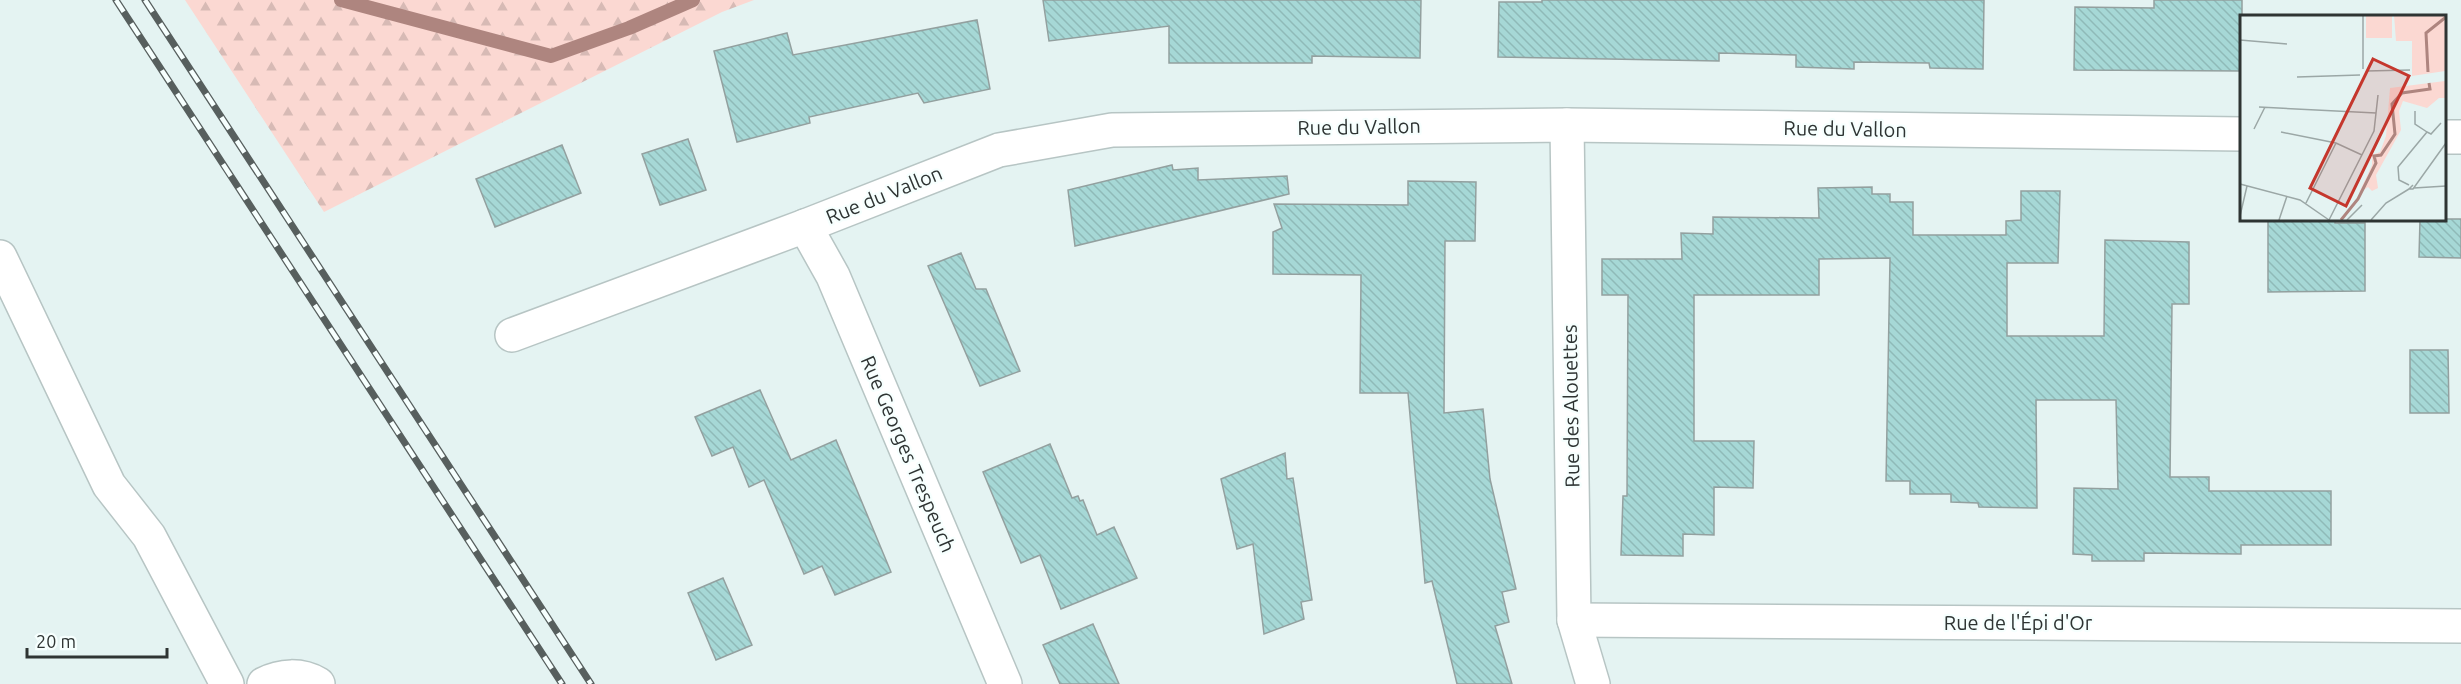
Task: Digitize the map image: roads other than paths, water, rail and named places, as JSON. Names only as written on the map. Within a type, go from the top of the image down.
[{"type":"street","name":"Rue du Vallon","points":[[512,335],[805,226],[999,150],[1112,130],[1567,125],[2240,134]]},
{"type":"street","name":"Rue des Alouettes","points":[[1567,125],[1574,620],[1593,684]]},
{"type":"street","points":[[2446,136],[2461,137]]},
{"type":"street","name":"Rue Georges Trespeuch","points":[[805,226],[833,276],[1005,684]]},
{"type":"street","points":[[0,257],[109,485],[149,536],[227,684]]},
{"type":"street","name":"Rue de l'Épi d'Or","points":[[1574,620],[2461,626]]},
{"type":"street","points":[[264,684],[274,679],[293,676],[318,684]]},
{"type":"waterway","points":[[341,0],[551,56],[629,28],[693,0]]},
{"type":"railway","points":[[116,0],[562,684]]},
{"type":"railway","points":[[145,0],[591,684]]}]
